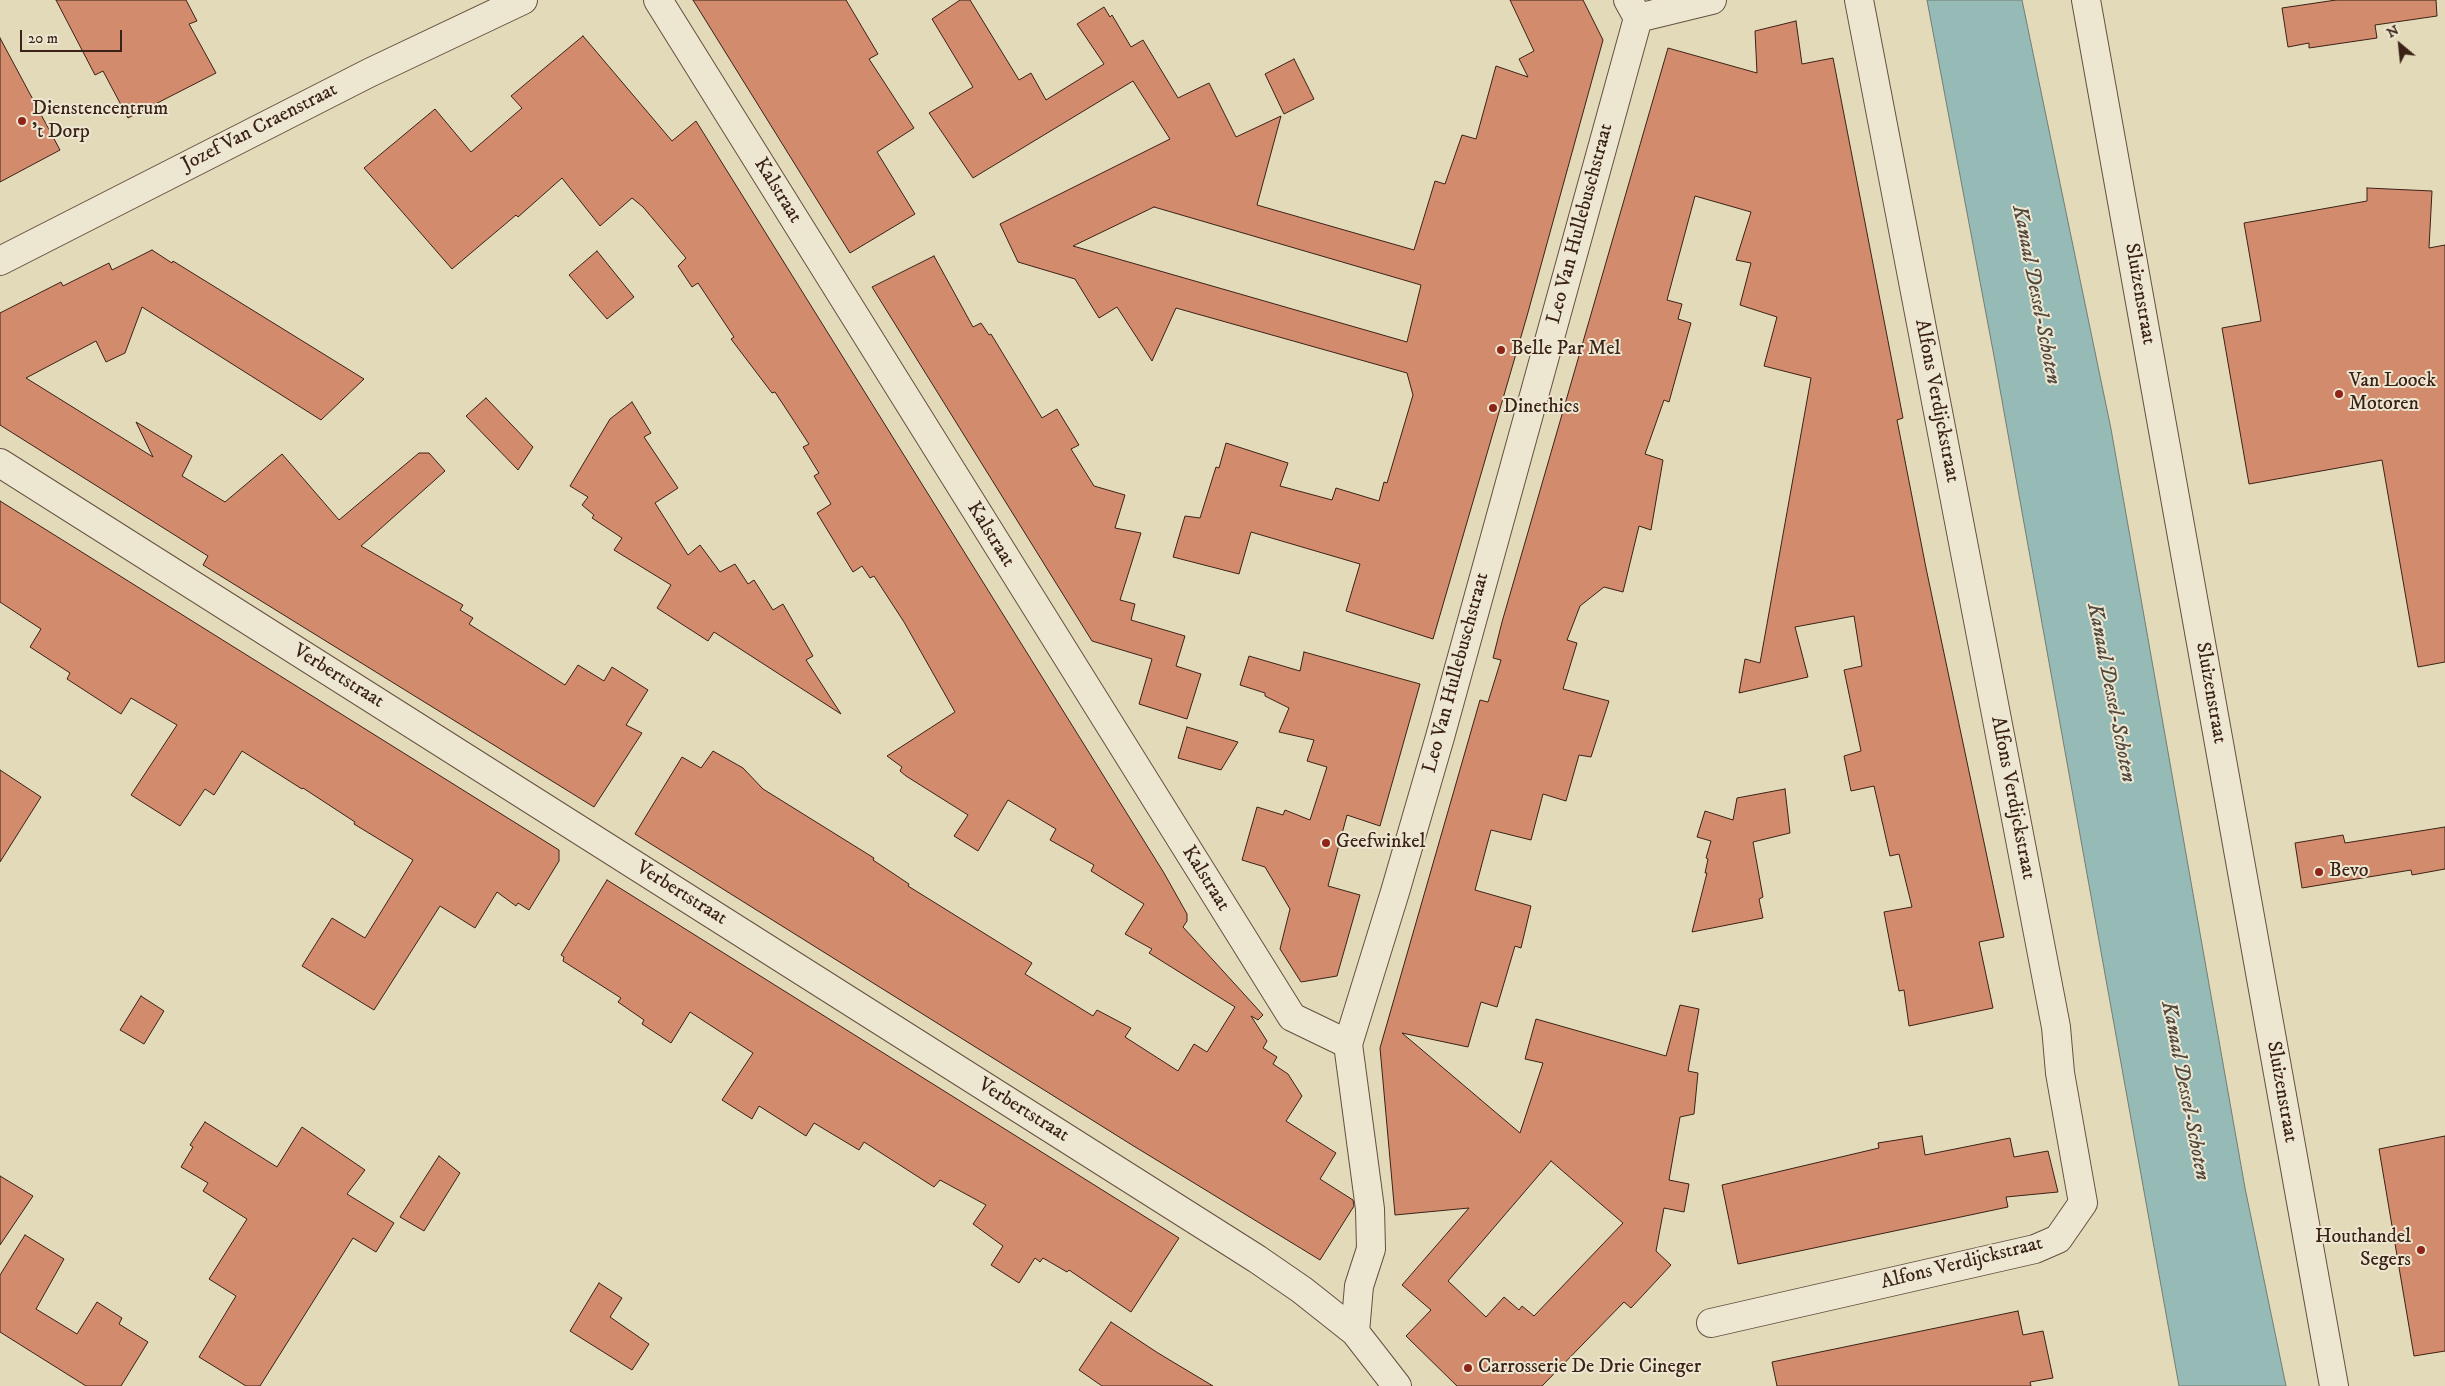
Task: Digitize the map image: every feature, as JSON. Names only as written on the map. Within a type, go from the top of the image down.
[{"type":"street","name":"Jozef Van Craenstraat","points":[[0,261],[369,73],[523,0]]},
{"type":"street","name":"Kalstraat","points":[[658,0],[1292,1017],[1348,1044]]},
{"type":"street","name":"Leo Van Hullebuschstraat","points":[[1355,1332],[1359,1286],[1371,1249],[1370,1209],[1348,1044],[1440,737],[1633,9],[1712,0]]},
{"type":"street","name":"Alfons Verdijckstraat","points":[[1710,1323],[2036,1249],[2058,1239],[2083,1202],[2060,1073],[2053,1008],[1859,0]]},
{"type":"street","name":"Sluizenstraat","points":[[2086,0],[2334,1386]]},
{"type":"street","name":"Verbertstraat","points":[[0,463],[1257,1259],[1302,1290],[1355,1332],[1397,1386]]},
{"type":"water","name":"Kanaal Dessel-Schoten","points":[[1927,0],[2022,0],[2111,429],[2245,1188],[2286,1386],[2179,1386],[1994,356]]},
{"type":"building","points":[[56,0],[186,0],[197,21],[189,24],[216,73],[128,118],[103,71],[95,75]]},
{"type":"building","points":[[693,0],[846,0],[878,54],[869,59],[914,128],[877,152],[915,214],[850,253]]},
{"type":"building","points":[[960,0],[970,0],[1019,80],[1031,73],[1046,100],[1104,64],[1077,24],[1104,7],[1110,17],[1112,15],[1131,47],[1143,40],[1178,98],[1209,83],[1236,137],[1281,116],[1257,205],[1414,250],[1435,181],[1445,184],[1462,135],[1476,139],[1496,66],[1528,77],[1519,59],[1534,51],[1510,0],[1583,0],[1603,40],[1527,316],[1433,639],[1346,611],[1360,564],[1251,532],[1239,574],[1173,557],[1185,516],[1200,518],[1216,467],[1219,468],[1226,443],[1288,463],[1280,486],[1332,500],[1336,488],[1379,501],[1384,482],[1387,483],[1413,395],[1407,373],[1176,308],[1152,361],[1117,307],[1099,318],[1075,279],[1018,262],[1000,224],[1170,139],[1133,81],[973,178],[929,113],[973,87],[932,19]],"holes":[[[1154,207],[1421,285],[1407,342],[1073,246]]]},
{"type":"building","points":[[2336,0],[2436,0],[2437,16],[2375,25],[2377,38],[2309,48],[2309,43],[2288,47],[2282,8]]},
{"type":"building","points":[[1796,21],[1802,64],[1833,58],[1903,418],[1897,420],[1926,568],[2004,937],[1979,942],[1993,1008],[1909,1026],[1904,990],[1899,991],[1884,912],[1912,907],[1899,854],[1890,856],[1874,786],[1851,791],[1844,756],[1861,751],[1844,670],[1862,666],[1854,616],[1795,627],[1808,677],[1739,693],[1745,659],[1760,663],[1811,378],[1764,366],[1777,317],[1740,305],[1751,263],[1736,260],[1751,212],[1695,196],[1667,300],[1682,304],[1678,319],[1691,323],[1669,402],[1664,400],[1645,454],[1663,460],[1651,530],[1639,526],[1623,592],[1604,587],[1580,606],[1567,640],[1577,643],[1563,689],[1609,701],[1591,757],[1579,755],[1566,801],[1543,794],[1531,840],[1491,830],[1475,890],[1531,906],[1521,948],[1515,946],[1497,1007],[1481,1002],[1468,1047],[1402,1033],[1520,1133],[1543,1063],[1525,1059],[1536,1019],[1666,1056],[1680,1005],[1699,1009],[1688,1071],[1698,1073],[1694,1114],[1680,1117],[1669,1180],[1689,1184],[1684,1212],[1664,1208],[1656,1251],[1671,1265],[1631,1308],[1624,1302],[1542,1386],[1457,1386],[1406,1336],[1431,1310],[1402,1285],[1469,1208],[1395,1215],[1380,1048],[1480,700],[1488,702],[1501,660],[1493,658],[1502,622],[1668,48],[1757,73],[1755,31]],"holes":[[[1551,1161],[1623,1223],[1534,1316],[1522,1306],[1519,1310],[1504,1297],[1486,1317],[1448,1281]]]},
{"type":"building","points":[[583,36],[672,141],[696,121],[1164,873],[1187,914],[1187,921],[1183,927],[1263,1015],[1258,1020],[1251,1016],[1267,1041],[1263,1048],[1277,1057],[1273,1064],[1288,1074],[1302,1096],[1286,1121],[1336,1153],[1320,1179],[1353,1200],[1354,1206],[1320,1260],[1132,1145],[635,834],[682,757],[701,768],[713,751],[743,768],[763,789],[874,858],[873,860],[909,884],[908,886],[1032,963],[1025,974],[1093,1016],[1097,1010],[1131,1028],[1125,1037],[1178,1071],[1194,1044],[1207,1052],[1235,1007],[1149,953],[1152,949],[1125,934],[1144,904],[1091,871],[1094,865],[1050,840],[1056,829],[1008,800],[978,851],[954,836],[968,815],[906,776],[900,771],[902,767],[887,756],[955,712],[904,622],[874,576],[870,578],[862,566],[853,572],[817,513],[831,504],[814,476],[819,473],[803,447],[809,444],[775,392],[772,393],[731,339],[734,337],[698,283],[692,287],[678,266],[686,258],[643,207],[632,198],[600,226],[562,178],[518,217],[516,215],[452,269],[364,168],[435,109],[471,152],[522,108],[511,96]]},
{"type":"building","name":"Dienstencentrum 't Dorp","points":[[0,38],[60,150],[0,182]]},
{"type":"building","points":[[1294,59],[1314,99],[1284,114],[1265,74]]},
{"type":"building","name":"Van Loock Motoren","points":[[2367,188],[2432,191],[2429,248],[2445,245],[2445,662],[2418,667],[2382,460],[2249,484],[2222,328],[2261,321],[2244,223],[2367,201]]},
{"type":"building","points":[[152,250],[172,263],[173,261],[364,379],[321,420],[142,307],[125,353],[106,362],[96,341],[26,378],[153,457],[136,422],[192,456],[182,476],[225,502],[282,454],[339,520],[419,453],[429,453],[445,471],[361,546],[463,605],[460,610],[473,618],[469,624],[565,685],[578,665],[604,681],[612,667],[648,690],[626,725],[642,733],[594,807],[203,565],[208,556],[0,425],[0,313],[61,282],[63,286],[109,263],[112,270]]},
{"type":"building","points":[[597,251],[634,297],[607,319],[569,275]]},
{"type":"building","points":[[934,256],[973,327],[981,323],[989,335],[991,334],[1042,418],[1057,409],[1079,445],[1071,449],[1094,486],[1125,495],[1115,528],[1141,533],[1120,600],[1135,604],[1131,620],[1185,636],[1176,666],[1201,674],[1187,719],[1139,704],[1152,659],[1092,641],[872,287]]},
{"type":"building","points":[[486,398],[533,447],[518,470],[466,416]]},
{"type":"building","points":[[632,402],[651,433],[644,437],[678,488],[655,503],[688,555],[700,545],[720,572],[735,564],[748,584],[754,580],[773,610],[783,604],[813,656],[806,660],[841,714],[714,632],[708,641],[657,608],[671,585],[614,550],[622,538],[592,518],[594,515],[582,505],[588,497],[570,486],[610,419]]},
{"type":"building","points":[[0,501],[559,850],[559,861],[529,910],[518,903],[516,906],[497,892],[475,928],[440,906],[374,1010],[302,966],[332,918],[365,938],[413,860],[354,824],[355,822],[303,788],[242,751],[214,795],[205,789],[180,826],[131,795],[177,725],[131,698],[121,714],[67,679],[70,673],[30,647],[41,629],[0,602]]},
{"type":"building","points":[[1304,652],[1420,684],[1380,826],[1347,815],[1328,886],[1360,895],[1337,976],[1301,982],[1280,949],[1290,909],[1265,867],[1242,860],[1257,807],[1283,815],[1285,810],[1310,820],[1327,767],[1307,761],[1314,740],[1279,732],[1289,708],[1265,696],[1265,693],[1240,685],[1249,656],[1300,671]]},
{"type":"building","points":[[1187,727],[1238,742],[1221,770],[1178,758]]},
{"type":"building","points":[[0,770],[41,797],[0,862]]},
{"type":"building","points":[[1785,789],[1790,833],[1753,842],[1763,897],[1759,899],[1763,918],[1692,932],[1707,873],[1705,873],[1708,859],[1706,858],[1711,841],[1697,837],[1705,811],[1733,820],[1737,798]]},
{"type":"building","points":[[2445,827],[2445,869],[2412,875],[2411,870],[2302,888],[2295,843],[2343,835],[2345,843]]},
{"type":"building","points":[[607,880],[1179,1238],[1131,1312],[1069,1270],[1067,1272],[1043,1258],[1040,1262],[1035,1258],[1019,1283],[991,1265],[1003,1246],[973,1224],[986,1205],[940,1180],[934,1187],[864,1142],[859,1150],[814,1123],[806,1136],[759,1106],[752,1119],[722,1100],[753,1053],[690,1012],[671,1043],[642,1024],[644,1020],[618,1002],[621,998],[563,961],[564,957],[561,955]]},
{"type":"building","points":[[141,996],[164,1011],[144,1044],[120,1030]]},
{"type":"building","points":[[205,1122],[277,1167],[302,1127],[365,1170],[347,1194],[394,1223],[376,1252],[353,1238],[260,1386],[246,1386],[199,1357],[236,1296],[209,1279],[247,1219],[203,1191],[208,1183],[181,1167],[193,1147],[190,1145]]},
{"type":"building","points":[[1922,1136],[1925,1155],[2010,1138],[2014,1157],[2048,1151],[2058,1192],[2006,1197],[2008,1207],[1738,1264],[1722,1185],[1879,1148],[1878,1143]]},
{"type":"building","name":"Houthandel Segers","points":[[2445,1136],[2445,1351],[2414,1356],[2379,1149]]},
{"type":"building","points":[[439,1156],[460,1173],[424,1231],[400,1217]]},
{"type":"building","points":[[0,1176],[33,1196],[0,1245]]},
{"type":"building","points":[[25,1235],[64,1259],[36,1309],[77,1334],[97,1302],[122,1318],[119,1324],[148,1342],[121,1386],[86,1386],[0,1332],[0,1275]]},
{"type":"building","points":[[599,1283],[622,1298],[610,1317],[649,1344],[632,1370],[570,1331]]},
{"type":"building","points":[[2018,1311],[2023,1335],[2043,1331],[2053,1378],[2030,1382],[2031,1386],[1777,1386],[1772,1362]]},
{"type":"building","points":[[1111,1322],[1213,1386],[1102,1386],[1079,1370]]},
{"type":"place","name":"Dienstencentrum 't Dorp","points":[[22,121]]},
{"type":"place","name":"Belle Par Mel","points":[[1501,350]]},
{"type":"place","name":"Van Loock Motoren","points":[[2339,394]]},
{"type":"place","name":"Dinethics","points":[[1493,408]]},
{"type":"place","name":"Geefwinkel","points":[[1326,843]]},
{"type":"place","name":"Bevo","points":[[2319,872]]},
{"type":"place","name":"Houthandel Segers","points":[[2421,1250]]},
{"type":"place","name":"Carrosserie De Drie Cineger","points":[[1468,1368]]}]
